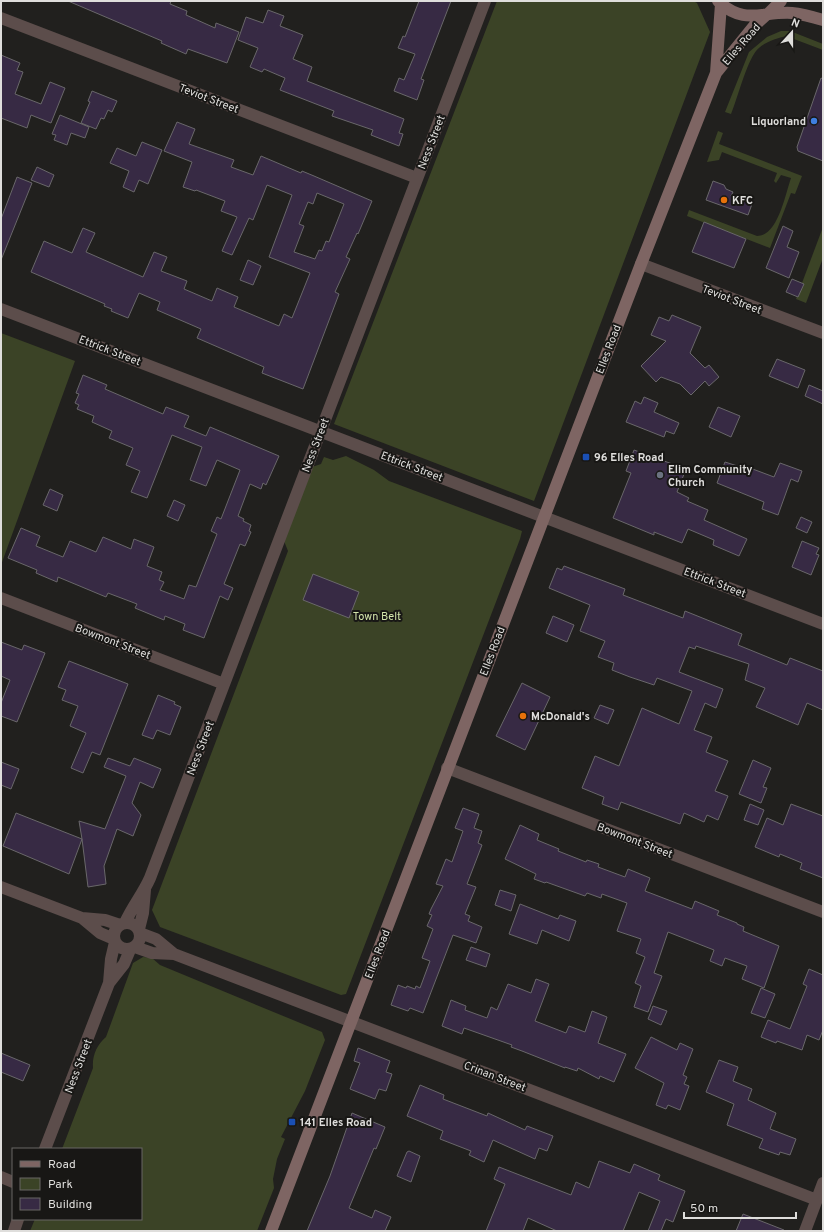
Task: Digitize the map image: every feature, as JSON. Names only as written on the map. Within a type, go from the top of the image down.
[{"type":"main road","name":"Elles Road","points":[[271,1231],[447,768],[716,73],[749,32],[781,1]]},
{"type":"main road","name":"Elles Road","points":[[716,73],[719,2]]},
{"type":"main road","points":[[719,2],[742,16],[754,17],[792,13],[823,20]]},
{"type":"street","name":"Ness Street","points":[[123,924],[131,909],[145,889],[485,1]]},
{"type":"street","name":"Teviot Street","points":[[1,18],[417,178]]},
{"type":"street","name":"Teviot Street","points":[[641,264],[823,333]]},
{"type":"street","name":"Ettrick Street","points":[[1,309],[823,624]]},
{"type":"street","name":"Bowmont Street","points":[[1,598],[224,684]]},
{"type":"street","name":"Bowmont Street","points":[[447,768],[823,912]]},
{"type":"street","points":[[1,888],[82,918],[133,924],[140,931],[140,941],[132,948],[119,947],[115,941],[100,933],[82,918]]},
{"type":"street","name":"Ness Street","points":[[140,931],[145,889]]},
{"type":"street","points":[[115,941],[115,931],[123,924]]},
{"type":"street","name":"Crinan Street","points":[[140,931],[156,938],[174,954]]},
{"type":"street","name":"Ness Street","points":[[110,983],[111,959],[115,941]]},
{"type":"street","name":"Ness Street","points":[[45,1148],[110,983],[124,964],[132,948]]},
{"type":"street","name":"Crinan Street","points":[[132,948],[152,953],[174,954],[817,1200]]},
{"type":"street","points":[[1,1177],[12,1182]]},
{"type":"street","points":[[805,1231],[823,1183]]},
{"type":"street","points":[[14,1231],[18,1220]]},
{"type":"green space","points":[[497,1],[693,1],[697,3],[710,32],[534,501],[334,424]]},
{"type":"green space","points":[[781,31],[790,31],[823,44],[823,50],[786,36],[766,43],[756,51],[752,57],[731,114],[725,112],[749,52],[767,37]]},
{"type":"green space","points":[[718,131],[723,133],[719,144],[802,176],[795,194],[791,193],[770,248],[687,216],[689,210],[757,236],[764,234],[770,229],[780,213],[791,178],[781,175],[776,183],[774,181],[777,173],[722,152],[719,160],[707,162]]},
{"type":"green space","points":[[823,227],[823,258],[806,303],[796,299]]},
{"type":"green space","points":[[1,333],[75,361],[1,565]]},
{"type":"green space","name":"Town Belt","points":[[346,456],[374,470],[389,481],[522,531],[346,994],[341,995],[160,927],[152,910],[288,551],[284,541],[312,467],[321,464],[324,457],[333,460]]},
{"type":"green space","points":[[143,957],[152,958],[160,965],[322,1032],[325,1040],[305,1091],[281,1137],[285,1139],[277,1159],[273,1179],[274,1188],[257,1231],[30,1231],[35,1220],[142,1220],[142,1148],[62,1148],[93,1068],[93,1059],[96,1051],[100,1043],[106,1037],[133,963]]},
{"type":"building","points":[[68,1],[171,1],[170,4],[187,11],[186,15],[215,28],[216,23],[239,32],[227,63],[188,49],[186,54],[161,43],[162,41]]},
{"type":"building","points":[[419,1],[451,1],[421,79],[424,80],[417,100],[394,91],[399,78],[404,80],[415,54],[398,48],[403,36],[405,37]]},
{"type":"building","points":[[268,10],[284,16],[280,26],[303,35],[293,59],[312,67],[307,81],[404,119],[399,133],[403,134],[399,146],[371,135],[373,130],[332,116],[334,111],[280,90],[285,78],[264,69],[262,72],[250,67],[258,48],[238,40],[246,17],[263,23]]},
{"type":"building","points":[[1,55],[20,63],[17,70],[23,72],[15,94],[41,104],[50,82],[65,88],[51,123],[31,115],[27,128],[1,118]]},
{"type":"building","name":"Liquorland","points":[[821,78],[823,79],[823,161],[798,151],[797,147]]},
{"type":"building","points":[[92,91],[117,101],[112,112],[108,110],[104,119],[101,118],[96,129],[81,123],[90,102],[88,101]]},
{"type":"building","points":[[60,115],[89,127],[85,138],[71,133],[67,145],[54,140],[56,135],[52,134]]},
{"type":"building","points":[[177,122],[195,129],[189,144],[234,160],[231,167],[253,175],[261,156],[301,173],[302,171],[372,201],[346,257],[350,259],[335,292],[339,294],[303,389],[262,373],[264,367],[197,338],[201,329],[157,310],[160,302],[139,293],[128,318],[111,311],[112,309],[104,306],[105,304],[31,272],[44,241],[72,253],[83,228],[95,233],[86,252],[143,277],[154,252],[167,257],[161,271],[187,281],[184,289],[212,301],[217,288],[238,297],[234,307],[279,326],[284,314],[292,318],[310,273],[269,257],[292,195],[267,185],[253,220],[249,218],[232,255],[222,251],[237,217],[221,211],[225,201],[196,190],[183,187],[192,162],[164,151]],"holes":[[[317,193],[344,204],[329,242],[326,241],[322,251],[319,250],[315,259],[294,252],[304,226],[299,224],[308,202],[313,204]]]},
{"type":"building","points":[[142,142],[162,150],[148,184],[139,180],[134,192],[123,187],[129,171],[110,163],[117,148],[136,156]]},
{"type":"building","points":[[37,167],[54,175],[49,187],[31,180]]},
{"type":"building","points":[[17,177],[32,183],[1,260],[1,219]]},
{"type":"building","points":[[713,181],[724,185],[726,189],[733,192],[731,196],[752,204],[748,215],[706,200]]},
{"type":"building","points":[[704,222],[746,239],[734,268],[692,252]]},
{"type":"building","points":[[783,226],[793,231],[787,247],[799,252],[789,278],[766,268]]},
{"type":"building","points":[[248,260],[261,266],[253,285],[240,280]]},
{"type":"building","points":[[792,279],[804,284],[798,297],[786,292]]},
{"type":"building","points":[[672,315],[701,327],[690,353],[705,368],[709,365],[719,377],[709,386],[705,381],[691,395],[680,384],[661,377],[656,382],[641,366],[666,341],[651,335],[659,317],[669,321]]},
{"type":"building","points":[[777,359],[805,370],[798,388],[769,376]]},
{"type":"building","points":[[83,375],[107,385],[105,389],[163,414],[166,407],[189,416],[184,427],[206,436],[210,427],[279,456],[266,485],[263,483],[261,489],[250,484],[238,516],[244,519],[243,521],[251,525],[249,531],[251,532],[245,546],[240,544],[224,584],[233,588],[228,600],[220,596],[204,638],[183,630],[185,624],[165,616],[164,620],[135,608],[137,604],[108,593],[106,597],[58,577],[57,582],[36,573],[37,570],[8,558],[21,528],[40,536],[36,546],[63,557],[70,541],[96,552],[103,537],[131,549],[134,539],[154,547],[147,566],[162,572],[159,580],[164,582],[160,590],[184,599],[189,585],[196,587],[217,534],[211,531],[217,517],[221,519],[240,470],[217,460],[206,486],[190,480],[202,447],[172,435],[147,498],[131,492],[140,471],[126,465],[133,448],[109,438],[112,431],[92,422],[94,416],[77,409],[79,405],[75,403],[79,394],[76,393]]},
{"type":"building","points":[[809,385],[823,391],[823,404],[805,396]]},
{"type":"building","points":[[644,397],[658,403],[654,412],[679,423],[674,434],[666,431],[664,437],[626,422],[635,401],[641,404]]},
{"type":"building","points":[[718,407],[740,416],[731,437],[709,427]]},
{"type":"building","points":[[634,450],[686,469],[677,492],[689,498],[687,501],[708,510],[704,520],[747,539],[739,556],[713,545],[714,540],[688,529],[682,543],[654,532],[654,535],[613,518],[631,473],[626,471]]},
{"type":"building","points":[[725,462],[750,470],[750,468],[774,477],[780,463],[802,471],[798,482],[791,479],[778,515],[762,509],[764,502],[717,483]]},
{"type":"building","points":[[50,489],[63,495],[57,511],[43,505]]},
{"type":"building","points":[[174,500],[185,505],[178,521],[167,516]]},
{"type":"building","points":[[801,517],[812,522],[807,533],[796,528]]},
{"type":"building","points":[[802,541],[819,548],[816,554],[819,555],[811,575],[792,567]]},
{"type":"building","points":[[564,566],[625,589],[623,595],[683,618],[685,611],[742,634],[738,645],[787,665],[790,658],[823,671],[823,710],[807,703],[798,725],[756,707],[765,688],[745,680],[749,664],[696,646],[695,649],[689,647],[679,672],[723,689],[716,708],[705,703],[694,730],[712,737],[706,752],[728,761],[715,791],[728,796],[718,820],[707,815],[704,822],[684,813],[680,824],[621,802],[618,810],[602,804],[604,797],[582,788],[595,756],[619,766],[642,708],[679,724],[692,691],[657,678],[654,685],[630,677],[612,670],[614,663],[598,657],[605,641],[580,631],[590,605],[549,588],[557,568],[562,570]]},
{"type":"building","points":[[313,574],[359,592],[349,618],[303,600]]},
{"type":"building","points":[[553,616],[574,625],[567,642],[546,633]]},
{"type":"building","points":[[1,642],[22,650],[24,645],[45,653],[17,722],[1,716],[1,703],[10,680],[1,676]]},
{"type":"building","points":[[69,661],[128,684],[100,755],[92,752],[83,773],[71,768],[86,733],[70,726],[78,706],[62,700],[66,690],[58,687]]},
{"type":"building","name":"McDonald's","points":[[522,683],[550,697],[525,750],[496,736]]},
{"type":"building","points":[[158,695],[175,702],[174,704],[181,707],[170,735],[157,730],[153,739],[142,735]]},
{"type":"building","points":[[600,705],[614,710],[608,724],[594,718]]},
{"type":"building","points":[[108,758],[130,766],[134,758],[161,769],[153,788],[140,782],[132,803],[141,815],[133,836],[117,829],[104,866],[106,884],[88,887],[79,821],[105,829],[126,776],[104,767]]},
{"type":"building","points":[[753,760],[771,768],[763,787],[767,788],[761,803],[739,794]]},
{"type":"building","points":[[1,762],[19,769],[11,789],[1,785]]},
{"type":"building","points":[[750,804],[764,810],[758,825],[744,820]]},
{"type":"building","points":[[791,804],[823,816],[823,878],[800,869],[802,863],[780,854],[779,857],[755,847],[767,818],[783,825]]},
{"type":"building","points":[[463,808],[479,814],[474,828],[482,831],[478,843],[482,845],[467,884],[476,887],[465,914],[470,916],[468,921],[482,927],[476,943],[453,935],[423,1013],[410,1008],[408,1011],[391,1005],[398,985],[406,988],[407,986],[415,989],[416,986],[420,988],[430,961],[422,958],[433,929],[427,926],[432,915],[429,914],[443,886],[436,884],[446,859],[452,862],[463,831],[455,828]]},
{"type":"building","points":[[16,813],[82,839],[69,874],[3,846]]},
{"type":"building","points":[[520,825],[539,834],[537,840],[559,849],[558,851],[586,862],[587,860],[599,864],[598,867],[625,877],[628,869],[650,878],[645,891],[692,909],[695,901],[719,911],[717,915],[744,927],[743,931],[779,946],[764,988],[742,979],[747,966],[725,958],[722,966],[710,961],[714,950],[668,932],[654,973],[662,976],[648,1012],[634,1007],[641,986],[635,983],[645,957],[636,953],[641,939],[617,931],[627,903],[602,894],[601,898],[587,893],[585,896],[546,882],[545,883],[534,879],[536,874],[505,859]]},
{"type":"building","points":[[500,890],[516,895],[511,911],[495,905]]},
{"type":"building","points":[[520,904],[558,919],[560,915],[576,921],[569,941],[542,930],[537,944],[509,934]]},
{"type":"building","points":[[471,947],[490,954],[486,967],[466,960]]},
{"type":"building","points":[[809,969],[823,975],[823,1030],[819,1040],[807,1035],[802,1050],[761,1037],[768,1020],[790,1029],[807,986],[803,984]]},
{"type":"building","points":[[536,979],[549,984],[535,1021],[566,1033],[569,1026],[585,1032],[592,1011],[607,1017],[598,1043],[626,1054],[614,1082],[600,1076],[599,1079],[578,1068],[577,1071],[565,1068],[511,1047],[512,1045],[464,1028],[462,1034],[442,1026],[451,1000],[466,1006],[465,1010],[487,1018],[491,1007],[497,1010],[508,984],[531,993]]},
{"type":"building","points":[[761,988],[775,994],[765,1018],[751,1013]]},
{"type":"building","points":[[653,1006],[667,1011],[661,1025],[648,1019]]},
{"type":"building","points":[[651,1037],[677,1050],[680,1043],[693,1049],[683,1075],[687,1077],[684,1084],[689,1086],[680,1110],[668,1105],[666,1109],[656,1105],[664,1083],[635,1068]]},
{"type":"building","points":[[358,1048],[390,1061],[386,1072],[392,1074],[386,1091],[379,1089],[375,1099],[350,1089],[360,1063],[354,1061]]},
{"type":"building","points":[[1,1053],[30,1065],[23,1081],[1,1072]]},
{"type":"building","points":[[719,1060],[738,1067],[733,1081],[752,1089],[748,1100],[776,1113],[770,1129],[796,1139],[790,1155],[780,1152],[779,1155],[759,1148],[763,1139],[727,1125],[734,1104],[706,1092]]},
{"type":"building","points":[[420,1085],[444,1095],[443,1099],[487,1116],[488,1113],[525,1130],[527,1126],[553,1136],[547,1151],[539,1148],[535,1159],[493,1140],[484,1162],[469,1155],[471,1151],[440,1139],[443,1131],[407,1116]]},
{"type":"building","points":[[352,1113],[385,1127],[376,1149],[374,1148],[349,1208],[372,1218],[375,1210],[391,1217],[385,1231],[307,1231],[330,1176]]},
{"type":"building","points":[[409,1151],[420,1156],[411,1182],[397,1176],[407,1152]]},
{"type":"building","points":[[599,1161],[630,1173],[634,1164],[660,1175],[658,1180],[685,1191],[673,1222],[666,1219],[661,1231],[648,1231],[660,1201],[639,1192],[623,1231],[557,1231],[528,1218],[523,1231],[486,1231],[505,1184],[494,1179],[499,1167],[571,1195],[576,1182],[589,1188]]},
{"type":"building","points":[[743,1214],[784,1230],[784,1231],[736,1231]]},
{"type":"place","name":"Liquorland","points":[[814,121]]},
{"type":"place","name":"KFC","points":[[724,200]]},
{"type":"place","name":"96 Elles Road","points":[[586,457]]},
{"type":"place","name":"Elim Community Church","points":[[660,475]]},
{"type":"place","name":"McDonald's","points":[[523,716]]},
{"type":"place","name":"141 Elles Road","points":[[292,1122]]}]
